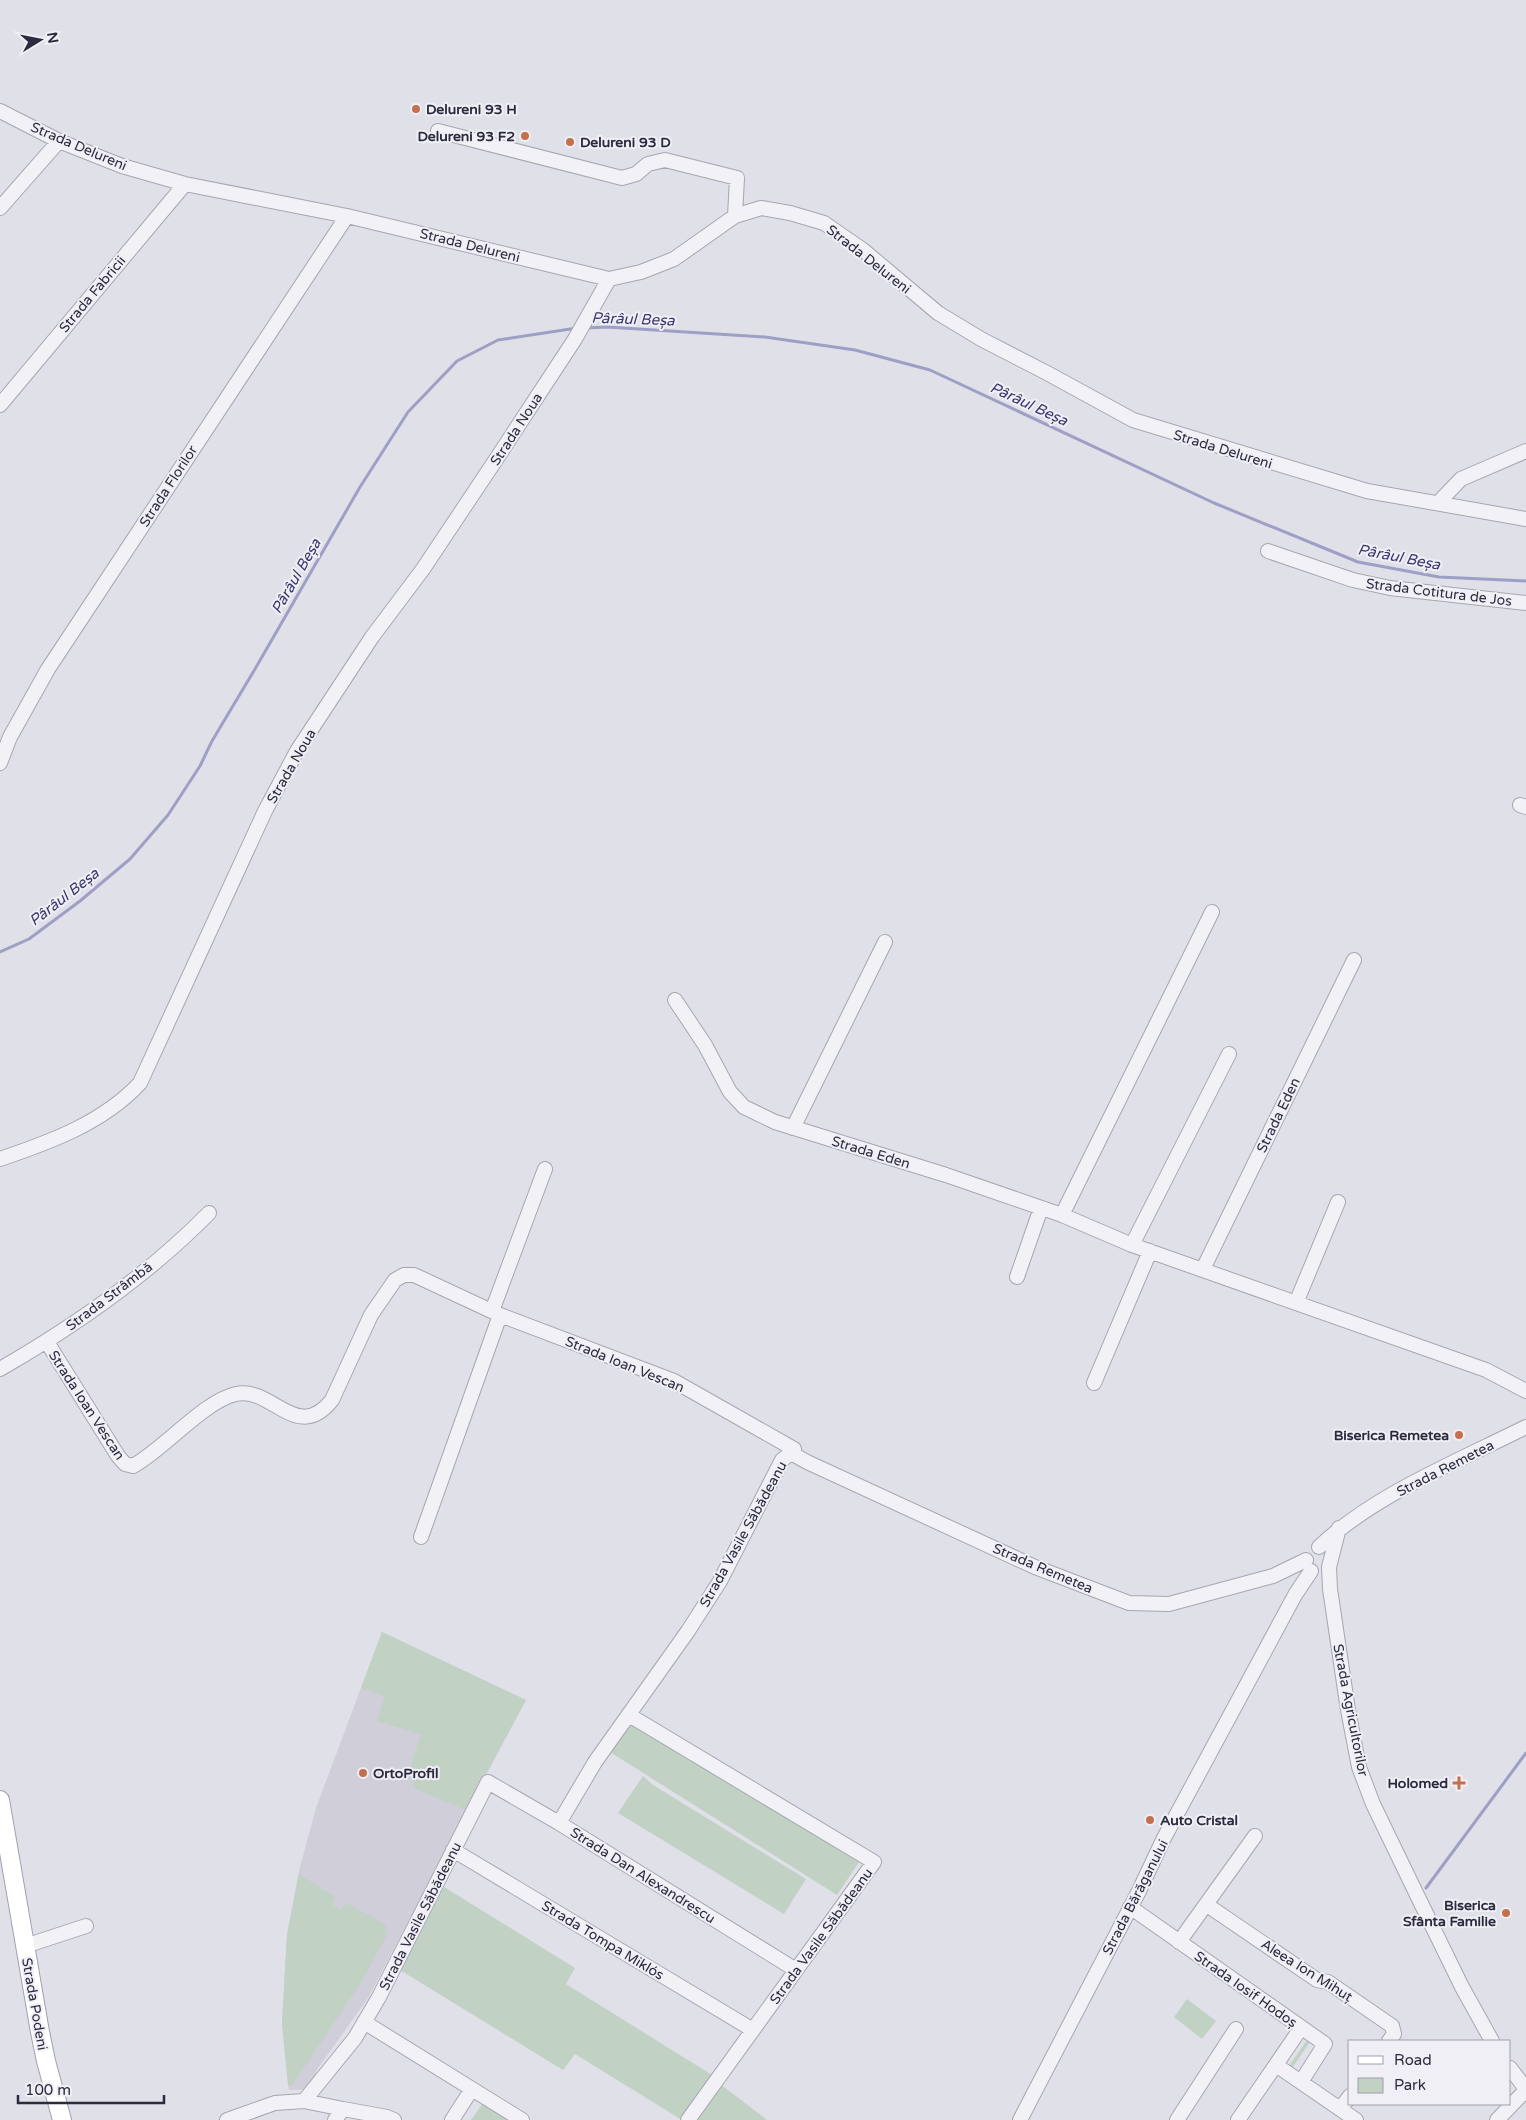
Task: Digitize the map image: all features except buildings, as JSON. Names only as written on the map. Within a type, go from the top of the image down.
[{"type":"main road","name":"Strada Podeni","points":[[0,1800],[46,2060],[62,2120]]},
{"type":"street","name":"Strada Delureni","points":[[0,111],[59,141],[122,166],[185,184],[347,216],[609,279],[641,272],[674,259],[735,216],[761,208],[790,213],[824,223],[863,250],[938,313],[980,340],[1047,373],[1132,420],[1367,491],[1526,519]]},
{"type":"street","points":[[438,131],[622,178],[636,174],[648,164],[665,160],[738,178],[735,216]]},
{"type":"street","points":[[0,208],[59,141]]},
{"type":"street","name":"Strada Fabricii","points":[[0,405],[185,184]]},
{"type":"street","name":"Strada Florilor","points":[[0,763],[5,736],[347,216]]},
{"type":"street","name":"Strada Noua","points":[[0,1158],[38,1146],[69,1132],[104,1113],[128,1096],[140,1083],[265,811],[297,751],[372,637],[423,569],[575,339],[609,279]]},
{"type":"street","points":[[1438,502],[1461,479],[1526,451]]},
{"type":"street","name":"Strada Cotitura de Jos","points":[[1268,551],[1352,580],[1390,588],[1526,603]]},
{"type":"street","points":[[1062,1215],[1212,912]]},
{"type":"street","points":[[792,1128],[885,942]]},
{"type":"street","name":"Strada Eden","points":[[1202,1269],[1354,960]]},
{"type":"street","name":"Strada Eden","points":[[674,1000],[705,1045],[730,1092],[744,1107],[792,1128],[890,1157],[1062,1215],[1132,1245],[1486,1370],[1526,1392]]},
{"type":"street","points":[[1132,1245],[1229,1054]]},
{"type":"street","points":[[421,1537],[545,1169]]},
{"type":"street","points":[[1296,1303],[1338,1202]]},
{"type":"street","points":[[1017,1277],[1041,1208]]},
{"type":"street","name":"Strada Strâmbă","points":[[0,1369],[46,1342],[182,1241],[209,1213]]},
{"type":"street","points":[[1094,1383],[1150,1251]]},
{"type":"street","name":"Strada Ioan Vescan","points":[[46,1342],[118,1456],[125,1464],[133,1466],[217,1403],[238,1394],[252,1394],[288,1412],[303,1417],[315,1416],[324,1410],[332,1400],[371,1315],[395,1280],[404,1275],[414,1275],[496,1313],[674,1381],[794,1448],[791,1453]]},
{"type":"street","name":"Strada Remetea","points":[[791,1453],[1035,1566],[1129,1603],[1168,1604],[1319,1565],[1308,1552],[1318,1547],[1339,1528],[1430,1474],[1526,1427]]},
{"type":"street","name":"Strada Vasile Săbădeanu","points":[[559,1823],[591,1768],[688,1631],[720,1581],[782,1460],[791,1453]]},
{"type":"street","points":[[1319,1565],[1339,1528]]},
{"type":"street","name":"Strada Agricultorilor","points":[[1319,1565],[1330,1589],[1348,1710],[1359,1767],[1365,1784],[1462,1987],[1491,2040]]},
{"type":"street","name":"Strada Bărăganului","points":[[1020,2120],[1164,1838],[1295,1595],[1319,1565]]},
{"type":"street","name":"Strada Vasile Săbădeanu","points":[[629,1714],[874,1862],[688,2120]]},
{"type":"street","name":"Strada Vasile Săbădeanu","points":[[304,2101],[355,2038],[379,1997],[488,1782]]},
{"type":"street","name":"Strada Dan Alexandrescu","points":[[488,1782],[559,1823],[796,1970]]},
{"type":"street","points":[[1179,1942],[1255,1836]]},
{"type":"street","name":"Strada Tompa Miklós","points":[[453,1850],[753,2030]]},
{"type":"street","name":"Aleea Ion Mihuț","points":[[1207,1905],[1317,1980],[1328,1982],[1392,2026],[1394,2034],[1390,2040]]},
{"type":"street","name":"Strada Iosif Hodoș","points":[[1130,1907],[1325,2044],[1301,2082]]},
{"type":"street","name":"Strada Podeni","points":[[25,1946],[86,1926]]},
{"type":"street","points":[[364,2022],[522,2120]]},
{"type":"street","points":[[1238,2120],[1301,2028]]},
{"type":"street","points":[[1178,2120],[1217,2062],[1236,2029]]},
{"type":"street","points":[[1276,2065],[1356,2120]]},
{"type":"street","points":[[1497,2120],[1526,2090],[1511,2069]]},
{"type":"street","points":[[452,2120],[472,2089]]},
{"type":"street","points":[[1340,2109],[1348,2099]]},
{"type":"street","points":[[228,2120],[275,2103],[304,2101],[339,2115],[388,2119]]},
{"type":"shaded area","name":"OrtoProfil","points":[[382,1632],[526,1700],[368,1998],[316,2071],[311,2089],[289,2090],[282,2024],[287,1934],[299,1871],[316,1808]]},
{"type":"green space","points":[[382,1632],[526,1700],[466,1810],[415,1789],[410,1768],[421,1734],[377,1721],[385,1696],[361,1688]]},
{"type":"green space","points":[[632,1724],[859,1862],[837,1895],[610,1752]]},
{"type":"green space","points":[[643,1776],[653,1785],[806,1879],[784,1914],[618,1813]]},
{"type":"green space","points":[[299,1874],[335,1897],[332,1904],[341,1910],[346,1903],[385,1924],[387,1935],[360,1984],[293,2084],[288,2086],[282,2024],[287,1935]]},
{"type":"green space","points":[[441,1885],[575,1968],[566,1984],[712,2075],[682,2120],[575,2054],[563,2070],[400,1970]]},
{"type":"green space","points":[[1187,1999],[1216,2021],[1202,2039],[1174,2017]]},
{"type":"green space","points":[[1301,2036],[1307,2037],[1310,2042],[1292,2068],[1298,2072],[1295,2073],[1289,2066],[1307,2040]]},
{"type":"green space","points":[[720,2084],[766,2119],[694,2120]]},
{"type":"green space","points":[[485,2100],[517,2120],[471,2120]]},
{"type":"waterway","name":"Pârâul Beșa","points":[[586,328],[607,327],[765,337],[855,350],[930,370],[1214,503],[1358,562],[1439,577],[1526,581]]},
{"type":"waterway","name":"Pârâul Beșa","points":[[0,952],[29,939],[80,901],[130,859],[168,815],[200,766],[212,741],[360,487],[408,412],[457,361],[498,340],[577,328]]},
{"type":"waterway","points":[[1426,1888],[1526,1753]]},
{"type":"place","name":"Delureni 93 H","points":[[416,109]]},
{"type":"place","name":"Delureni 93 F2","points":[[525,136]]},
{"type":"place","name":"Delureni 93 D","points":[[570,142]]},
{"type":"place","name":"Biserica Remetea","points":[[1459,1435]]},
{"type":"place","name":"OrtoProfil","points":[[363,1773]]},
{"type":"place","name":"Holomed","points":[[1459,1783]]},
{"type":"place","name":"Auto Cristal","points":[[1150,1820]]},
{"type":"place","name":"Biserica Sfânta Familie","points":[[1506,1913]]}]
